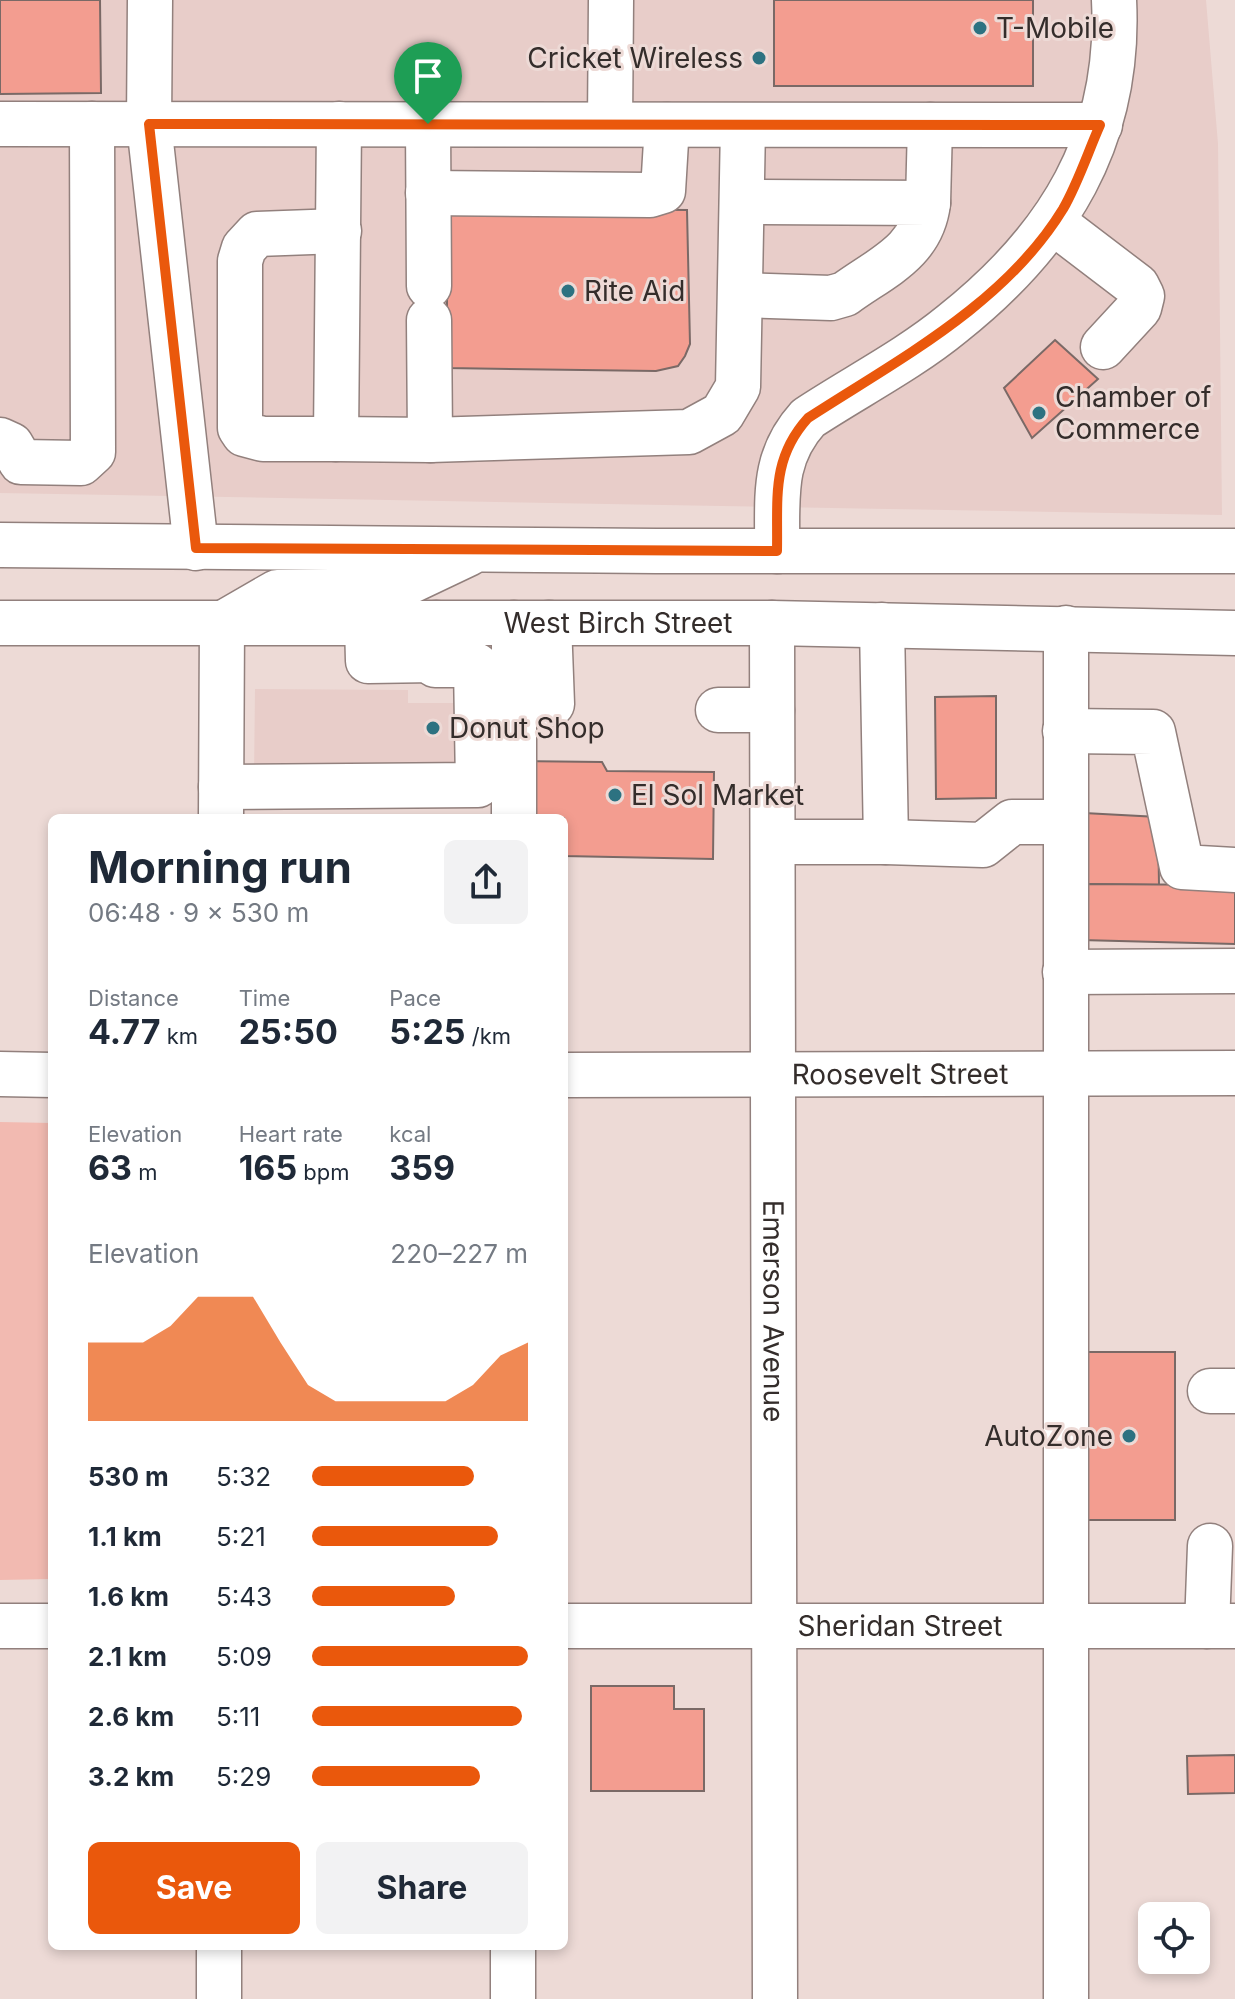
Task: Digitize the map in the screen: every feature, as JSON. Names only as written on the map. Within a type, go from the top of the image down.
[{"type":"street","points":[[150,0],[149,124],[196,548]]},
{"type":"street","points":[[610,124],[611,0]]},
{"type":"street","points":[[777,551],[779,469],[790,438],[808,418],[951,326],[1010,273],[1064,207],[1100,125],[1117,47],[1114,0]]},
{"type":"street","points":[[0,124],[1100,125]]},
{"type":"street","points":[[0,440],[11,445],[21,462],[34,464],[81,463],[93,452],[92,124]]},
{"type":"street","points":[[336,439],[339,124]]},
{"type":"street","points":[[428,124],[430,440]]},
{"type":"street","points":[[428,193],[650,195],[663,191],[667,125]]},
{"type":"street","points":[[741,295],[831,298],[845,294],[916,243],[926,223],[930,125]]},
{"type":"street","points":[[339,231],[257,234],[244,248],[240,261],[240,428],[244,434],[263,439],[430,440],[689,432],[722,414],[738,387],[743,126]]},
{"type":"street","points":[[742,202],[928,203]]},
{"type":"street","points":[[1053,222],[1137,286],[1142,296],[1139,308],[1103,347]]},
{"type":"street","points":[[0,545],[1235,551]]},
{"type":"street","points":[[435,642],[435,665],[476,665],[478,785],[221,803],[222,623],[277,592],[388,592],[477,549]]},
{"type":"street","name":"West Birch Street","points":[[0,623],[367,623],[435,642],[531,623],[772,623],[1235,633]]},
{"type":"street","points":[[514,814],[514,703],[531,623]]},
{"type":"street","name":"Emerson Avenue","points":[[772,623],[775,1999]]},
{"type":"street","points":[[882,625],[886,842]]},
{"type":"street","points":[[1066,628],[1066,1999]]},
{"type":"street","points":[[718,710],[772,710]]},
{"type":"street","points":[[1065,731],[1153,732],[1182,867],[1235,870]]},
{"type":"street","points":[[773,842],[983,845],[1012,822],[1064,822]]},
{"type":"street","points":[[1065,972],[1235,971]]},
{"type":"street","name":"Roosevelt Street","points":[[568,1075],[1235,1073]]},
{"type":"street","points":[[0,1074],[48,1075]]},
{"type":"street","points":[[1210,1546],[1221,1626]]},
{"type":"street","points":[[0,1626],[48,1626]]},
{"type":"street","name":"Sheridan Street","points":[[568,1626],[1221,1626]]},
{"type":"street","points":[[219,1950],[219,1999]]},
{"type":"street","points":[[513,1950],[513,1999]]},
{"type":"shaded area","points":[[0,0],[1206,0],[1218,144],[1222,515],[0,493]]},
{"type":"shaded area","points":[[255,689],[408,690],[408,703],[457,703],[456,779],[254,777]]},
{"type":"shaded area","points":[[0,1122],[48,1123],[48,1579],[0,1580]]},
{"type":"building","points":[[0,0],[100,0],[101,93],[0,94]]},
{"type":"building","points":[[774,0],[1033,0],[1033,86],[774,86]]},
{"type":"building","name":"Rite Aid","points":[[447,208],[687,210],[690,344],[685,356],[678,366],[656,371],[447,368]]},
{"type":"building","name":"Chamber of Commerce","points":[[1055,340],[1098,379],[1032,438],[1004,388]]},
{"type":"building","points":[[996,696],[996,798],[936,799],[935,697]]},
{"type":"building","name":"El Sol Market","points":[[516,761],[602,762],[607,771],[714,772],[713,859],[568,856],[568,814],[515,814]]},
{"type":"building","points":[[1084,813],[1158,817],[1159,885],[1083,884]]},
{"type":"building","points":[[1083,884],[1235,885],[1235,944],[1081,940]]},
{"type":"building","name":"AutoZone","points":[[1084,1352],[1175,1352],[1175,1520],[1084,1520]]},
{"type":"building","points":[[591,1686],[674,1686],[674,1709],[704,1709],[704,1791],[591,1791]]},
{"type":"building","points":[[1235,1755],[1235,1793],[1188,1794],[1187,1756]]},
{"type":"place","name":"T-Mobile","points":[[980,28]]},
{"type":"place","name":"Cricket Wireless","points":[[759,58]]},
{"type":"place","name":"Rite Aid","points":[[568,291]]},
{"type":"place","name":"Chamber of Commerce","points":[[1039,413]]},
{"type":"place","name":"Donut Shop","points":[[433,728]]},
{"type":"place","name":"El Sol Market","points":[[615,795]]},
{"type":"place","name":"AutoZone","points":[[1129,1436]]},
{"type":"route","points":[[149,124],[428,124],[1100,125],[1064,207],[1010,273],[951,326],[808,418],[790,438],[779,469],[777,551],[196,548],[195,515],[149,124]]}]
